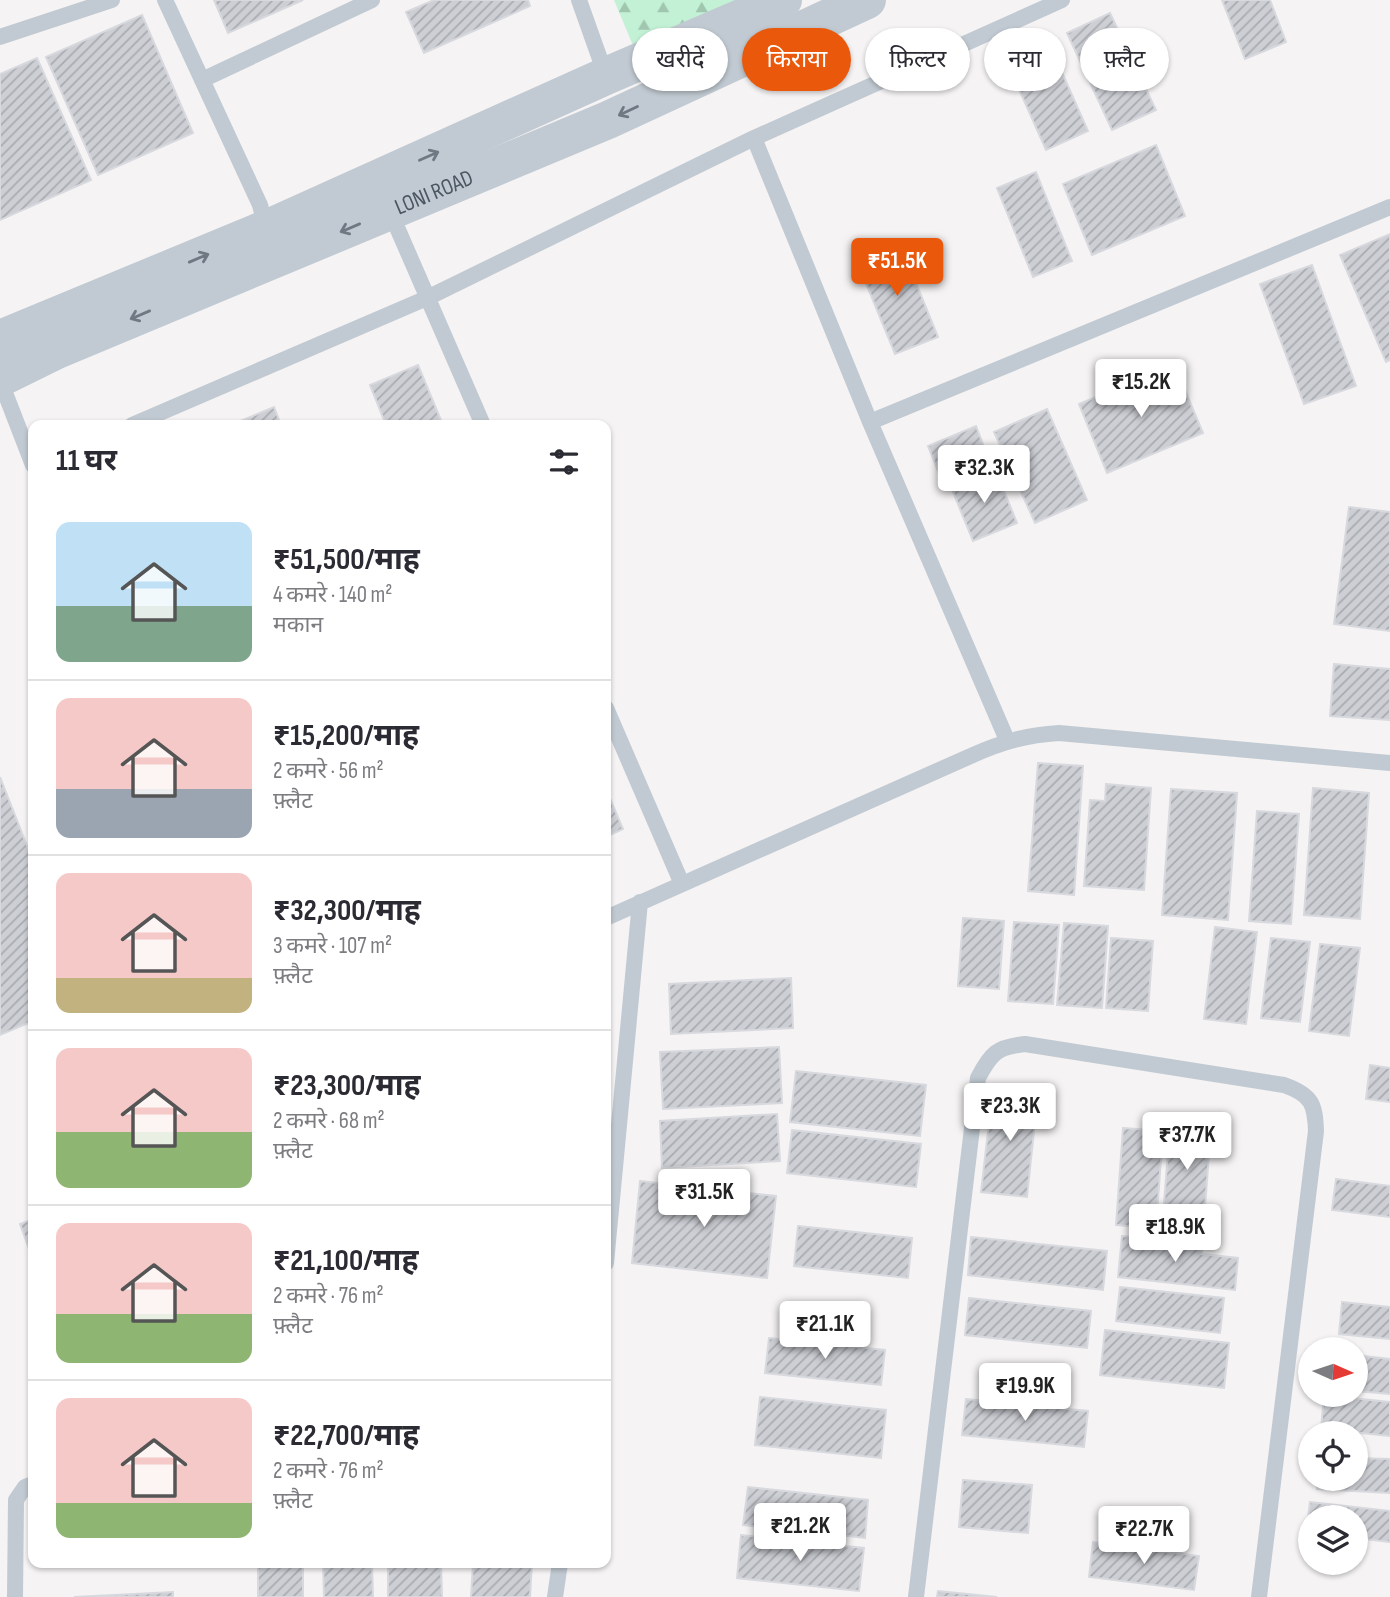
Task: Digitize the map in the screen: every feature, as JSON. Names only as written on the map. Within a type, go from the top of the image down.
[{"type":"street","name":"LONI ROAD","points":[[0,379],[384,195],[606,76],[783,0]]},
{"type":"street","name":"LONI ROAD","points":[[0,340],[266,229],[384,195],[608,120],[867,0]]},
{"type":"lane","points":[[0,37],[112,0]]},
{"type":"lane","points":[[165,0],[260,205],[266,229]]},
{"type":"lane","points":[[579,0],[606,76]]},
{"type":"lane","points":[[144,420],[428,298],[754,138],[1062,0]]},
{"type":"lane","points":[[202,80],[366,1]]},
{"type":"lane","points":[[754,138],[870,422],[1007,740]]},
{"type":"lane","points":[[384,195],[481,420]]},
{"type":"lane","points":[[870,422],[1390,207]]},
{"type":"lane","points":[[0,379],[28,452]]},
{"type":"lane","points":[[611,720],[682,884]]},
{"type":"lane","points":[[611,916],[1007,740],[1059,733],[1390,763]]},
{"type":"lane","points":[[611,1204],[640,902]]},
{"type":"lane","points":[[916,1597],[978,1078],[989,1056],[1007,1046],[1025,1044],[1284,1086],[1301,1091],[1315,1107],[1315,1132],[1259,1597]]},
{"type":"lane","points":[[15,1597],[16,1500],[28,1486]]},
{"type":"lane","points":[[555,1597],[559,1568]]},
{"type":"green space","points":[[614,0],[760,0],[704,28],[632,28],[632,43]]},
{"type":"building","points":[[214,0],[303,0],[228,33]]},
{"type":"building","points":[[434,0],[528,0],[530,6],[424,53],[406,12]]},
{"type":"building","points":[[1222,0],[1270,0],[1286,42],[1245,59]]},
{"type":"building","points":[[1110,13],[1117,28],[1080,28],[1080,61],[1067,33]]},
{"type":"building","points":[[142,15],[193,133],[98,175],[46,57]]},
{"type":"building","points":[[37,58],[91,180],[0,220],[0,74]]},
{"type":"building","points":[[1066,82],[1088,131],[1046,150],[1020,91],[1066,91]]},
{"type":"building","points":[[1094,91],[1147,91],[1156,110],[1112,130]]},
{"type":"building","points":[[1156,145],[1185,216],[1092,255],[1063,184]]},
{"type":"building","points":[[1036,172],[1072,261],[1033,277],[997,188]]},
{"type":"building","points":[[1390,234],[1390,360],[1386,362],[1340,255]]},
{"type":"building","points":[[899,241],[938,337],[895,354],[856,259]]},
{"type":"building","points":[[1312,265],[1356,386],[1304,404],[1260,284]]},
{"type":"building","points":[[1174,364],[1203,433],[1107,473],[1079,404]]},
{"type":"building","points":[[418,365],[441,420],[384,420],[370,385]]},
{"type":"building","points":[[274,407],[279,420],[243,420]]},
{"type":"building","points":[[1047,409],[1087,500],[1035,523],[994,432]]},
{"type":"building","points":[[976,426],[991,465],[943,484],[928,446]]},
{"type":"building","points":[[995,469],[1017,523],[973,541],[951,487]]},
{"type":"building","points":[[1349,507],[1390,512],[1390,631],[1334,624]]},
{"type":"building","points":[[1334,664],[1390,669],[1390,720],[1330,716]]},
{"type":"building","points":[[1038,763],[1083,766],[1074,895],[1028,891]]},
{"type":"building","points":[[0,777],[28,848],[28,1023],[0,1035]]},
{"type":"building","points":[[1106,784],[1151,788],[1144,890],[1084,886],[1090,800],[1105,801]]},
{"type":"building","points":[[1313,788],[1369,793],[1360,919],[1304,915]]},
{"type":"building","points":[[1171,789],[1237,793],[1228,920],[1162,915]]},
{"type":"building","points":[[611,801],[623,829],[611,835]]},
{"type":"building","points":[[1257,811],[1299,814],[1291,924],[1249,921]]},
{"type":"building","points":[[963,918],[1004,921],[999,989],[958,986]]},
{"type":"building","points":[[1014,922],[1059,925],[1053,1004],[1008,1001]]},
{"type":"building","points":[[1064,923],[1108,926],[1102,1008],[1057,1005]]},
{"type":"building","points":[[1215,927],[1257,932],[1246,1024],[1204,1019]]},
{"type":"building","points":[[1111,938],[1153,941],[1148,1011],[1106,1008]]},
{"type":"building","points":[[1271,938],[1310,942],[1300,1022],[1261,1018]]},
{"type":"building","points":[[1320,944],[1360,948],[1349,1036],[1309,1031]]},
{"type":"building","points":[[791,978],[793,1028],[671,1034],[669,984]]},
{"type":"building","points":[[779,1047],[782,1103],[663,1109],[660,1052]]},
{"type":"building","points":[[1370,1065],[1390,1068],[1390,1102],[1366,1099]]},
{"type":"building","points":[[796,1071],[926,1085],[920,1136],[790,1122]]},
{"type":"building","points":[[993,1088],[1038,1093],[1027,1197],[981,1192]]},
{"type":"building","points":[[777,1114],[780,1161],[662,1168],[660,1121]]},
{"type":"building","points":[[1170,1125],[1211,1128],[1204,1220],[1163,1217]]},
{"type":"building","points":[[1123,1128],[1163,1131],[1156,1228],[1116,1225]]},
{"type":"building","points":[[792,1130],[921,1144],[916,1187],[787,1173]]},
{"type":"building","points":[[1336,1179],[1390,1186],[1390,1217],[1332,1210]]},
{"type":"building","points":[[640,1181],[776,1196],[767,1278],[632,1263]]},
{"type":"building","points":[[28,1221],[28,1246],[20,1224]]},
{"type":"building","points":[[798,1226],[912,1238],[908,1278],[794,1266]]},
{"type":"building","points":[[1122,1236],[1203,1245],[1202,1254],[1238,1258],[1235,1290],[1118,1277]]},
{"type":"building","points":[[971,1237],[1107,1251],[1103,1290],[968,1275]]},
{"type":"building","points":[[1120,1287],[1224,1298],[1220,1333],[1116,1321]]},
{"type":"building","points":[[969,1298],[1091,1311],[1087,1348],[965,1335]]},
{"type":"building","points":[[1342,1302],[1390,1307],[1390,1339],[1339,1334]]},
{"type":"building","points":[[1105,1330],[1229,1343],[1224,1388],[1100,1375]]},
{"type":"building","points":[[769,1338],[885,1350],[881,1385],[765,1373]]},
{"type":"building","points":[[1368,1356],[1390,1359],[1390,1394],[1368,1392]]},
{"type":"building","points":[[760,1397],[886,1410],[881,1458],[755,1445]]},
{"type":"building","points":[[966,1399],[1088,1411],[1084,1447],[962,1435]]},
{"type":"building","points":[[1368,1400],[1390,1402],[1390,1436],[1368,1434],[1368,1421],[1322,1421],[1323,1407],[1368,1407]]},
{"type":"building","points":[[1368,1458],[1390,1459],[1390,1493],[1354,1491],[1368,1491]]},
{"type":"building","points":[[963,1480],[1032,1485],[1028,1533],[959,1527]]},
{"type":"building","points":[[748,1487],[868,1500],[865,1538],[743,1525]]},
{"type":"building","points":[[1310,1502],[1337,1505],[1310,1505]]},
{"type":"building","points":[[1368,1509],[1390,1511],[1390,1542],[1368,1539]]},
{"type":"building","points":[[741,1535],[864,1548],[859,1591],[737,1578]]},
{"type":"building","points":[[1093,1542],[1199,1556],[1194,1590],[1089,1577]]},
{"type":"building","points":[[258,1568],[303,1568],[303,1597],[258,1597]]},
{"type":"building","points":[[323,1568],[372,1568],[373,1597],[324,1597]]},
{"type":"building","points":[[388,1568],[441,1568],[442,1597],[388,1597]]},
{"type":"building","points":[[473,1568],[532,1568],[530,1597],[471,1597]]},
{"type":"building","points":[[938,1591],[997,1597],[937,1597]]},
{"type":"building","points":[[173,1592],[173,1597],[74,1597]]}]
